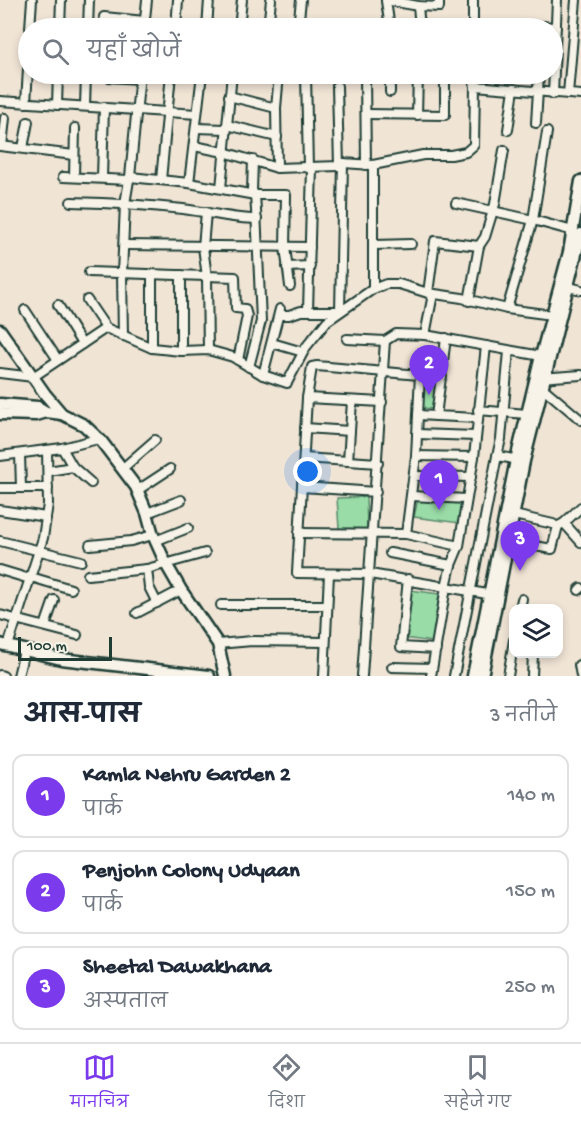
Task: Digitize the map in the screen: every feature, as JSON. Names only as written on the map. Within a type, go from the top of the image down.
[{"type":"street","points":[[31,18],[32,0]]},
{"type":"street","points":[[60,18],[61,0]]},
{"type":"street","points":[[88,18],[89,0]]},
{"type":"street","points":[[146,18],[147,0]]},
{"type":"street","points":[[177,18],[178,0]]},
{"type":"street","points":[[208,18],[210,0]]},
{"type":"street","points":[[240,18],[242,0]]},
{"type":"street","points":[[269,18],[271,0]]},
{"type":"street","points":[[299,18],[301,0]]},
{"type":"street","points":[[389,18],[386,1],[439,7],[439,0]]},
{"type":"street","points":[[473,0],[473,18]]},
{"type":"street","points":[[556,18],[557,0]]},
{"type":"street","points":[[568,94],[576,0]]},
{"type":"street","points":[[418,6],[419,18]]},
{"type":"street","points":[[105,17],[110,18]]},
{"type":"street","points":[[26,103],[27,84]]},
{"type":"street","points":[[57,105],[58,84]]},
{"type":"street","points":[[85,106],[86,84]]},
{"type":"street","points":[[123,336],[122,274],[125,204],[138,84]]},
{"type":"street","points":[[161,180],[170,84]]},
{"type":"street","points":[[189,183],[201,84]]},
{"type":"street","points":[[221,188],[231,84]]},
{"type":"street","points":[[277,168],[278,84]]},
{"type":"street","points":[[306,84],[310,168],[308,310]]},
{"type":"street","points":[[365,84],[374,245],[373,289]]},
{"type":"street","points":[[390,84],[390,92]]},
{"type":"street","points":[[417,115],[418,84]]},
{"type":"street","points":[[366,114],[445,115],[446,84]]},
{"type":"street","points":[[536,123],[539,84]]},
{"type":"street","points":[[553,84],[553,94]]},
{"type":"street","points":[[337,86],[341,165],[340,311]]},
{"type":"street","points":[[194,146],[224,152],[277,168],[369,165],[423,155],[451,155],[466,152],[474,146],[475,86],[581,95]]},
{"type":"street","points":[[508,130],[514,89]]},
{"type":"street","points":[[229,96],[276,108]]},
{"type":"street","points":[[0,101],[197,114]]},
{"type":"street","points":[[102,178],[105,107]]},
{"type":"street","points":[[5,118],[1,146],[74,155]]},
{"type":"street","points":[[23,148],[28,122]]},
{"type":"street","points":[[196,128],[227,127],[277,137]]},
{"type":"street","points":[[74,177],[75,128]]},
{"type":"street","points":[[507,309],[533,220],[547,132]]},
{"type":"street","points":[[469,301],[479,246],[485,237],[495,204],[504,150]]},
{"type":"street","points":[[249,367],[261,321],[257,219],[255,195],[252,191],[253,160]]},
{"type":"street","points":[[63,177],[161,180],[255,195],[286,195],[285,247],[290,286]]},
{"type":"street","points":[[473,676],[493,595],[520,461],[577,232],[581,185]]},
{"type":"street","points":[[71,202],[125,204],[206,212],[241,219],[257,219]]},
{"type":"street","points":[[456,203],[577,232]]},
{"type":"street","points":[[206,212],[203,247],[207,277],[208,350]]},
{"type":"street","points":[[425,335],[435,241],[479,246]]},
{"type":"street","points":[[374,245],[411,244]]},
{"type":"street","points":[[124,245],[310,247]]},
{"type":"street","points":[[287,267],[310,266]]},
{"type":"street","points":[[89,272],[235,277],[236,308],[245,309],[247,316],[238,360]]},
{"type":"street","points":[[152,274],[152,348]]},
{"type":"street","points":[[181,275],[181,351]]},
{"type":"street","points":[[87,300],[106,328],[123,336],[152,348],[181,351],[208,350],[233,357],[263,375],[287,383],[303,352],[327,321],[373,289],[386,284],[399,284],[507,309],[552,315]]},
{"type":"street","points":[[564,286],[581,290]]},
{"type":"street","points":[[500,560],[514,515],[527,414],[541,381],[541,356],[552,315],[564,286]]},
{"type":"street","points":[[58,305],[82,344]]},
{"type":"street","points":[[25,310],[58,360]]},
{"type":"street","points":[[263,375],[279,312],[340,311]]},
{"type":"street","points":[[0,373],[33,377],[106,328]]},
{"type":"street","points":[[0,330],[62,414]]},
{"type":"street","points":[[347,339],[385,341],[396,334],[425,335],[541,356]]},
{"type":"street","points":[[436,416],[446,338]]},
{"type":"street","points":[[362,676],[385,341]]},
{"type":"street","points":[[272,343],[303,352]]},
{"type":"street","points":[[392,667],[432,672],[446,587],[451,565],[459,546],[471,477],[486,346]]},
{"type":"street","points":[[454,676],[497,456],[509,351]]},
{"type":"street","points":[[442,377],[315,366],[311,369],[307,398],[297,573],[370,574],[493,595]]},
{"type":"street","points":[[406,534],[416,456],[420,374]]},
{"type":"street","points":[[541,381],[581,375]]},
{"type":"street","points":[[541,381],[581,420]]},
{"type":"street","points":[[307,398],[382,402]]},
{"type":"street","points":[[348,461],[352,400]]},
{"type":"street","points":[[0,404],[38,407],[46,412]]},
{"type":"street","points":[[418,416],[503,411],[527,414]]},
{"type":"street","points":[[0,414],[36,415],[46,412],[62,414],[84,425],[123,468],[138,490],[154,538],[166,564],[218,644],[225,676]]},
{"type":"street","points":[[305,428],[350,431]]},
{"type":"street","points":[[417,434],[476,436]]},
{"type":"street","points":[[0,456],[62,448],[98,439]]},
{"type":"street","points":[[123,468],[155,440]]},
{"type":"street","points":[[62,448],[73,467],[91,483]]},
{"type":"street","points":[[48,450],[46,517],[40,549],[16,619],[4,645],[61,658],[209,676]]},
{"type":"street","points":[[20,454],[21,488]]},
{"type":"street","points":[[416,456],[474,458]]},
{"type":"street","points":[[497,456],[520,461]]},
{"type":"street","points":[[304,458],[378,463]]},
{"type":"street","points":[[48,471],[73,467]]},
{"type":"street","points":[[138,490],[170,469]]},
{"type":"street","points":[[414,476],[471,477]]},
{"type":"street","points":[[0,488],[48,488]]},
{"type":"street","points":[[302,488],[376,492]]},
{"type":"street","points":[[412,496],[466,499]]},
{"type":"street","points":[[147,513],[181,500]]},
{"type":"street","points":[[535,546],[556,551],[558,525],[564,523],[581,507]]},
{"type":"street","points":[[0,510],[46,517]]},
{"type":"street","points":[[514,515],[553,524]]},
{"type":"street","points":[[564,523],[581,542]]},
{"type":"street","points":[[90,545],[154,538],[188,528]]},
{"type":"street","points":[[299,533],[406,534],[459,546]]},
{"type":"street","points":[[0,541],[40,549],[81,561]]},
{"type":"street","points":[[88,575],[147,569],[205,553]]},
{"type":"street","points":[[390,553],[451,565]]},
{"type":"street","points":[[147,569],[149,587],[157,603]]},
{"type":"street","points":[[0,570],[71,590]]},
{"type":"street","points":[[324,676],[329,574]]},
{"type":"street","points":[[408,579],[401,647],[435,649]]},
{"type":"street","points":[[137,613],[181,590]]},
{"type":"street","points":[[482,676],[493,595]]},
{"type":"street","points":[[521,604],[522,599]]},
{"type":"street","points":[[45,627],[54,600]]},
{"type":"street","points":[[221,605],[326,605]]},
{"type":"street","points":[[0,615],[76,635]]},
{"type":"street","points":[[218,644],[252,641],[325,642]]},
{"type":"street","points":[[18,676],[24,651]]},
{"type":"street","points":[[508,676],[510,658]]},
{"type":"street","points":[[532,676],[533,658]]},
{"type":"street","points":[[581,664],[579,665],[581,676]]},
{"type":"green space","points":[[423,380],[436,382],[435,409],[422,408]]},
{"type":"green space","points":[[366,497],[367,530],[339,529],[337,498]]},
{"type":"green space","points":[[418,499],[463,504],[460,523],[414,517]]},
{"type":"green space","points":[[410,590],[439,594],[433,642],[404,638]]},
{"type":"place","name":"Penjohn Colony Udyaan","points":[[429,395]]},
{"type":"place","name":"Kamla Nehru Garden 2","points":[[439,510]]},
{"type":"place","name":"Sheetal Dawakhana","points":[[520,571]]}]
